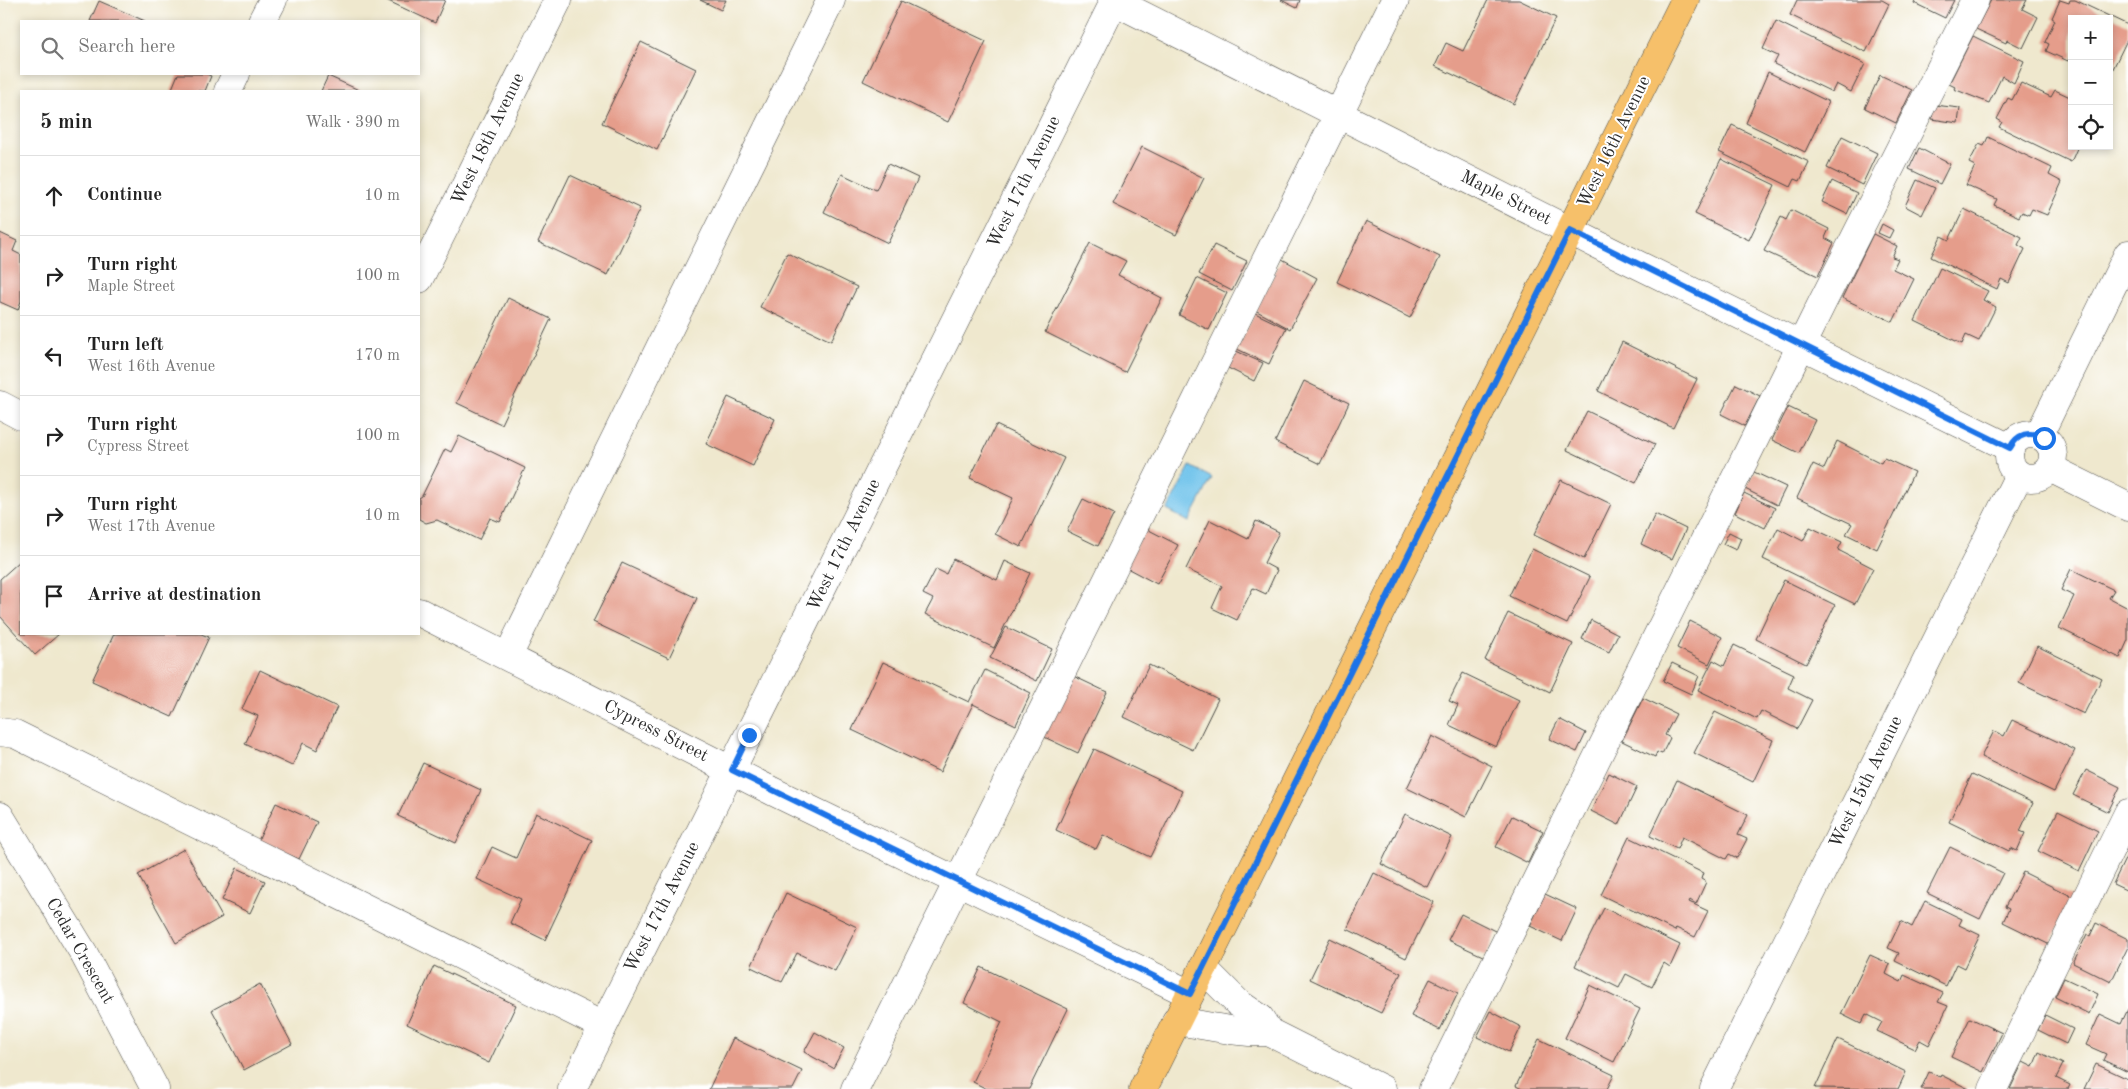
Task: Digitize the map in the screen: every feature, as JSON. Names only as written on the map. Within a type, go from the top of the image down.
[{"type":"main road","name":"West 16th Avenue","points":[[1143,1089],[1685,0]]},
{"type":"street","points":[[263,20],[273,0]]},
{"type":"street","name":"West 18th Avenue","points":[[420,276],[558,0]]},
{"type":"street","points":[[508,656],[831,0]]},
{"type":"street","name":"Maple Street","points":[[1113,0],[1801,346],[2010,448]]},
{"type":"street","name":"West 17th Avenue","points":[[572,1089],[1113,0]]},
{"type":"street","points":[[855,1089],[1395,0]]},
{"type":"street","points":[[1433,1089],[1801,346],[1975,0]]},
{"type":"street","points":[[228,90],[236,75]]},
{"type":"street","points":[[2039,435],[2128,254]]},
{"type":"street","points":[[0,405],[20,415]]},
{"type":"street","points":[[2025,434],[2039,435],[2049,443],[2052,449],[2050,468],[2039,477],[2032,478],[2019,475],[2009,463],[2008,456],[2013,442],[2025,434]]},
{"type":"street","points":[[2050,468],[2128,507]]},
{"type":"street","name":"West 15th Avenue","points":[[1714,1089],[2019,475]]},
{"type":"street","name":"Cypress Street","points":[[420,612],[732,770],[1190,994]]},
{"type":"street","points":[[0,732],[15,734],[602,1026]]},
{"type":"street","points":[[1993,1089],[2128,813]]},
{"type":"street","name":"Cedar Crescent","points":[[0,816],[82,952],[155,1089]]},
{"type":"street","points":[[1203,968],[1238,1003],[1260,1018],[1269,1032]]},
{"type":"street","points":[[1176,1022],[1226,1028],[1249,1033],[1269,1032],[1382,1089]]},
{"type":"water","points":[[1190,466],[1212,478],[1189,522],[1167,510]]},
{"type":"building","points":[[386,0],[445,0],[435,23]]},
{"type":"building","points":[[700,0],[726,0],[721,10]]},
{"type":"building","points":[[1281,0],[1300,0],[1297,8]]},
{"type":"building","points":[[1488,0],[1519,0],[1556,18],[1514,104],[1435,66],[1446,43],[1463,51]]},
{"type":"building","points":[[1797,0],[1882,0],[1889,4],[1866,52],[1790,15]]},
{"type":"building","points":[[1915,0],[1954,0],[1945,18],[1914,3]]},
{"type":"building","points":[[1991,0],[2027,0],[2022,9],[2038,17],[2023,48],[2007,40],[2006,43],[1976,29]]},
{"type":"building","points":[[2060,0],[2069,3],[2070,0],[2075,0],[2107,15],[2068,15],[2068,61],[2046,51],[2049,44],[2045,42],[2055,20],[2052,18]]},
{"type":"building","points":[[99,1],[143,20],[90,20]]},
{"type":"building","points":[[901,1],[986,41],[948,122],[863,81]]},
{"type":"building","points":[[2113,18],[2128,25],[2128,38],[2113,69]]},
{"type":"building","points":[[1776,21],[1865,64],[1851,92],[1836,84],[1832,92],[1774,64],[1778,56],[1763,49]]},
{"type":"building","points":[[1973,36],[2024,61],[2014,83],[2002,76],[1989,103],[1954,89],[1955,87],[1949,84]]},
{"type":"building","points":[[641,42],[696,69],[657,150],[602,123]]},
{"type":"building","points":[[1768,72],[1829,102],[1805,152],[1746,123]]},
{"type":"building","points":[[178,75],[211,76],[205,90],[171,90]]},
{"type":"building","points":[[1880,75],[1912,90],[1896,123],[1865,108]]},
{"type":"building","points":[[328,76],[359,90],[321,90]]},
{"type":"building","points":[[2021,83],[2051,97],[2055,90],[2068,96],[2068,150],[2076,150],[2071,162],[1999,127],[2002,122],[1997,119],[2008,98],[2012,100]]},
{"type":"building","points":[[1934,105],[1960,108],[1958,123],[1932,119]]},
{"type":"building","points":[[1732,125],[1809,162],[1800,181],[1795,179],[1791,187],[1719,152]]},
{"type":"building","points":[[1842,136],[1877,153],[1862,185],[1827,168]]},
{"type":"building","points":[[1988,137],[2052,168],[2049,175],[2062,182],[2047,215],[2032,209],[2029,215],[2022,212],[2019,217],[1994,205],[1997,199],[1966,185],[1975,166],[1969,163],[1979,144],[1984,146]]},
{"type":"building","points":[[1142,147],[1204,178],[1176,235],[1113,204]]},
{"type":"building","points":[[1919,148],[1950,164],[1940,184],[1909,169]]},
{"type":"building","points":[[1721,159],[1775,185],[1749,240],[1695,214]]},
{"type":"building","points":[[888,164],[918,178],[888,243],[824,212],[842,174],[876,190]]},
{"type":"building","points":[[570,175],[640,208],[608,275],[538,242]]},
{"type":"building","points":[[1917,180],[1935,188],[1922,215],[1905,206]]},
{"type":"building","points":[[1832,181],[1857,193],[1847,214],[1822,202]]},
{"type":"building","points":[[1964,209],[2022,237],[2018,245],[2025,249],[2009,283],[2001,279],[1997,289],[1931,257],[1941,236],[1949,240]]},
{"type":"building","points":[[1791,210],[1829,229],[1825,238],[1834,243],[1818,276],[1764,251],[1781,217],[1786,220]]},
{"type":"building","points":[[1366,221],[1440,257],[1410,318],[1337,282]]},
{"type":"building","points":[[1882,224],[1893,230],[1889,238],[1878,233]]},
{"type":"building","points":[[0,233],[17,241],[13,251],[20,254],[20,304],[18,310],[0,302]]},
{"type":"building","points":[[1873,234],[1897,246],[1892,257],[1898,259],[1893,269],[1914,279],[1893,322],[1842,298]]},
{"type":"building","points":[[1090,243],[1126,261],[1118,275],[1162,298],[1125,372],[1045,332]]},
{"type":"building","points":[[1214,245],[1247,261],[1232,291],[1199,274]]},
{"type":"building","points":[[787,253],[857,287],[831,341],[760,307]]},
{"type":"building","points":[[1282,259],[1317,278],[1290,329],[1255,310]]},
{"type":"building","points":[[1940,268],[1988,291],[1983,300],[1996,307],[1979,341],[1966,335],[1962,344],[1915,321]]},
{"type":"building","points":[[1197,278],[1227,293],[1209,330],[1179,315]]},
{"type":"building","points":[[508,298],[551,319],[501,424],[457,403]]},
{"type":"building","points":[[1255,313],[1286,328],[1269,364],[1237,349]]},
{"type":"building","points":[[1622,342],[1697,379],[1673,428],[1598,391]]},
{"type":"building","points":[[1236,351],[1263,363],[1254,381],[1228,368]]},
{"type":"building","points":[[1304,381],[1349,403],[1320,464],[1275,442]]},
{"type":"building","points":[[1736,384],[1760,396],[1745,426],[1721,414]]},
{"type":"building","points":[[728,397],[775,419],[753,466],[706,444]]},
{"type":"building","points":[[1788,407],[1815,420],[1799,453],[1772,440]]},
{"type":"building","points":[[1587,411],[1655,444],[1636,483],[1567,450]]},
{"type":"building","points":[[996,425],[1064,458],[1021,547],[995,534],[1013,498],[970,478]]},
{"type":"building","points":[[459,436],[525,468],[500,522],[490,518],[479,540],[437,520],[426,523],[420,520],[420,497],[445,449],[451,452]]},
{"type":"building","points":[[1837,441],[1881,463],[1884,458],[1914,472],[1877,549],[1846,534],[1852,524],[1797,498],[1813,464],[1824,469]]},
{"type":"building","points":[[1754,472],[1786,487],[1777,505],[1745,489]]},
{"type":"building","points":[[1561,480],[1611,504],[1584,559],[1534,535]]},
{"type":"building","points":[[1744,493],[1775,508],[1765,528],[1735,513]]},
{"type":"building","points":[[1083,499],[1114,514],[1098,546],[1067,531]]},
{"type":"building","points":[[1655,514],[1686,529],[1672,559],[1641,544]]},
{"type":"building","points":[[1210,520],[1248,539],[1256,521],[1279,532],[1264,563],[1277,570],[1266,594],[1253,588],[1237,620],[1212,608],[1222,586],[1186,569]]},
{"type":"building","points":[[1810,527],[1842,542],[1838,550],[1873,568],[1855,604],[1763,559],[1778,528],[1803,541]]},
{"type":"building","points":[[1145,528],[1178,545],[1157,584],[1125,567]]},
{"type":"building","points":[[1729,532],[1741,538],[1736,550],[1723,544]]},
{"type":"building","points":[[1532,549],[1590,577],[1567,624],[1509,596]]},
{"type":"building","points":[[953,559],[997,580],[1005,561],[1030,573],[994,648],[925,614],[933,599],[923,594],[936,569],[946,574]]},
{"type":"building","points":[[20,561],[20,635],[58,635],[35,655],[0,616],[0,579]]},
{"type":"building","points":[[622,563],[697,598],[669,658],[593,622]]},
{"type":"building","points":[[2071,569],[2114,590],[2109,598],[2128,608],[2128,640],[2120,658],[2059,628],[2074,596],[2061,590]]},
{"type":"building","points":[[1784,580],[1835,605],[1806,664],[1756,639]]},
{"type":"building","points":[[1508,613],[1573,644],[1550,692],[1485,660]]},
{"type":"building","points":[[1591,620],[1618,634],[1609,652],[1582,639]]},
{"type":"building","points":[[1690,621],[1722,637],[1709,664],[1677,648]]},
{"type":"building","points":[[1006,627],[1052,649],[1037,681],[990,658]]},
{"type":"building","points":[[114,635],[204,635],[209,637],[172,717],[92,681]]},
{"type":"building","points":[[1734,645],[1794,674],[1788,688],[1812,700],[1797,729],[1761,711],[1757,719],[1698,690],[1713,660],[1724,666]]},
{"type":"building","points":[[2037,646],[2102,678],[2084,714],[2019,683]]},
{"type":"building","points":[[883,662],[969,702],[985,670],[1031,693],[1016,725],[973,704],[940,772],[852,730]]},
{"type":"building","points":[[1672,663],[1699,676],[1691,694],[1663,681]]},
{"type":"building","points":[[1149,665],[1218,699],[1193,750],[1124,717]]},
{"type":"building","points":[[260,670],[337,707],[317,750],[303,743],[292,766],[245,744],[258,716],[242,709]]},
{"type":"building","points":[[1463,673],[1519,700],[1496,747],[1449,725],[1458,705],[1449,701]]},
{"type":"building","points":[[1069,674],[1107,692],[1078,753],[1040,735]]},
{"type":"building","points":[[1643,698],[1676,714],[1665,735],[1670,738],[1662,754],[1657,752],[1655,757],[1622,741]]},
{"type":"building","points":[[1715,712],[1773,740],[1753,782],[1694,753]]},
{"type":"building","points":[[1559,719],[1586,733],[1577,752],[1549,739]]},
{"type":"building","points":[[2012,720],[2075,750],[2054,792],[1981,757],[1994,731],[2004,736]]},
{"type":"building","points":[[1432,736],[1492,766],[1466,817],[1407,788]]},
{"type":"building","points":[[1094,749],[1182,791],[1150,857],[1103,835],[1096,849],[1056,830]]},
{"type":"building","points":[[423,763],[481,790],[456,843],[398,816]]},
{"type":"building","points":[[2086,770],[2120,787],[2108,812],[2073,795]]},
{"type":"building","points":[[1609,773],[1637,787],[1619,825],[1591,811]]},
{"type":"building","points":[[1972,774],[2033,803],[2020,831],[2025,833],[2017,851],[2011,848],[2009,851],[1949,822]]},
{"type":"building","points":[[1677,780],[1748,815],[1738,835],[1747,839],[1737,858],[1729,854],[1726,859],[1682,837],[1677,849],[1650,836]]},
{"type":"building","points":[[276,803],[317,822],[299,859],[258,841]]},
{"type":"building","points":[[2058,811],[2098,831],[2079,871],[2038,851]]},
{"type":"building","points":[[536,813],[592,840],[545,940],[510,923],[521,899],[477,879],[492,847],[516,858]]},
{"type":"building","points":[[1405,814],[1452,837],[1427,887],[1381,864]]},
{"type":"building","points":[[1512,816],[1543,831],[1528,863],[1496,847]]},
{"type":"building","points":[[1629,837],[1703,873],[1701,879],[1706,882],[1696,904],[1690,900],[1689,902],[1708,911],[1695,937],[1676,928],[1675,931],[1601,895]]},
{"type":"building","points":[[1950,847],[2003,873],[1980,919],[1927,893]]},
{"type":"building","points":[[184,849],[222,917],[176,943],[138,875]]},
{"type":"building","points":[[2128,853],[2128,891],[2113,884]]},
{"type":"building","points":[[237,868],[265,881],[250,913],[222,900]]},
{"type":"building","points":[[2023,872],[2073,897],[2050,945],[2003,922],[2009,909],[2005,907]]},
{"type":"building","points":[[1374,873],[1434,902],[1406,958],[1347,929]]},
{"type":"building","points":[[786,893],[857,927],[835,971],[797,953],[782,982],[751,967]]},
{"type":"building","points":[[1545,894],[1577,909],[1562,941],[1530,926]]},
{"type":"building","points":[[1925,901],[1962,919],[1959,925],[1980,935],[1964,968],[1956,964],[1946,986],[1895,961],[1899,953],[1888,948],[1901,921],[1912,927]]},
{"type":"building","points":[[1604,908],[1680,945],[1670,967],[1664,963],[1652,987],[1626,974],[1619,988],[1575,966]]},
{"type":"building","points":[[1461,914],[1497,932],[1485,957],[1448,940]]},
{"type":"building","points":[[2096,923],[2128,939],[2128,947],[2111,982],[2073,963],[2087,934],[2090,936]]},
{"type":"building","points":[[1330,938],[1401,973],[1381,1013],[1310,979]]},
{"type":"building","points":[[1870,955],[1890,964],[1886,974],[1901,982],[1904,975],[1943,993],[1938,1002],[1948,1006],[1929,1045],[1920,1040],[1915,1049],[1877,1031],[1882,1022],[1866,1014],[1861,1024],[1841,1014]]},
{"type":"building","points":[[434,966],[516,1005],[489,1063],[407,1024]]},
{"type":"building","points":[[981,967],[1068,1009],[1029,1089],[987,1089],[973,1082],[1002,1022],[964,1003]]},
{"type":"building","points":[[2064,978],[2098,994],[2089,1014],[2055,997]]},
{"type":"building","points":[[1430,979],[1458,993],[1440,1030],[1411,1016]]},
{"type":"building","points":[[260,984],[292,1044],[244,1070],[212,1010]]},
{"type":"building","points":[[1590,985],[1640,1009],[1614,1062],[1565,1038]]},
{"type":"building","points":[[2128,1009],[2128,1072],[2103,1060],[2106,1054],[2086,1045],[2100,1014],[2121,1024]]},
{"type":"building","points":[[1490,1011],[1521,1027],[1509,1052],[1477,1037]]},
{"type":"building","points":[[2045,1015],[2073,1029],[2066,1044],[2038,1030]]},
{"type":"building","points":[[1970,1018],[2002,1033],[1983,1072],[1951,1057]]},
{"type":"building","points":[[815,1032],[844,1048],[833,1068],[804,1052]]},
{"type":"building","points":[[733,1038],[802,1071],[793,1089],[709,1089]]},
{"type":"building","points":[[1539,1039],[1614,1075],[1607,1089],[1522,1089],[1516,1086]]},
{"type":"building","points":[[1838,1039],[1906,1072],[1898,1089],[1815,1088]]},
{"type":"building","points":[[2039,1052],[2063,1064],[2056,1078],[2070,1085],[2068,1089],[2010,1089],[2023,1062],[2033,1067]]},
{"type":"building","points":[[2096,1064],[2128,1079],[2128,1089],[2084,1089]]},
{"type":"building","points":[[1929,1072],[1940,1077],[1941,1075],[1969,1089],[1921,1089]]},
{"type":"route","points":[[749,735],[732,770],[1190,994],[1570,230],[2010,448],[2018,437],[2025,434],[2032,433],[2044,438]]}]
